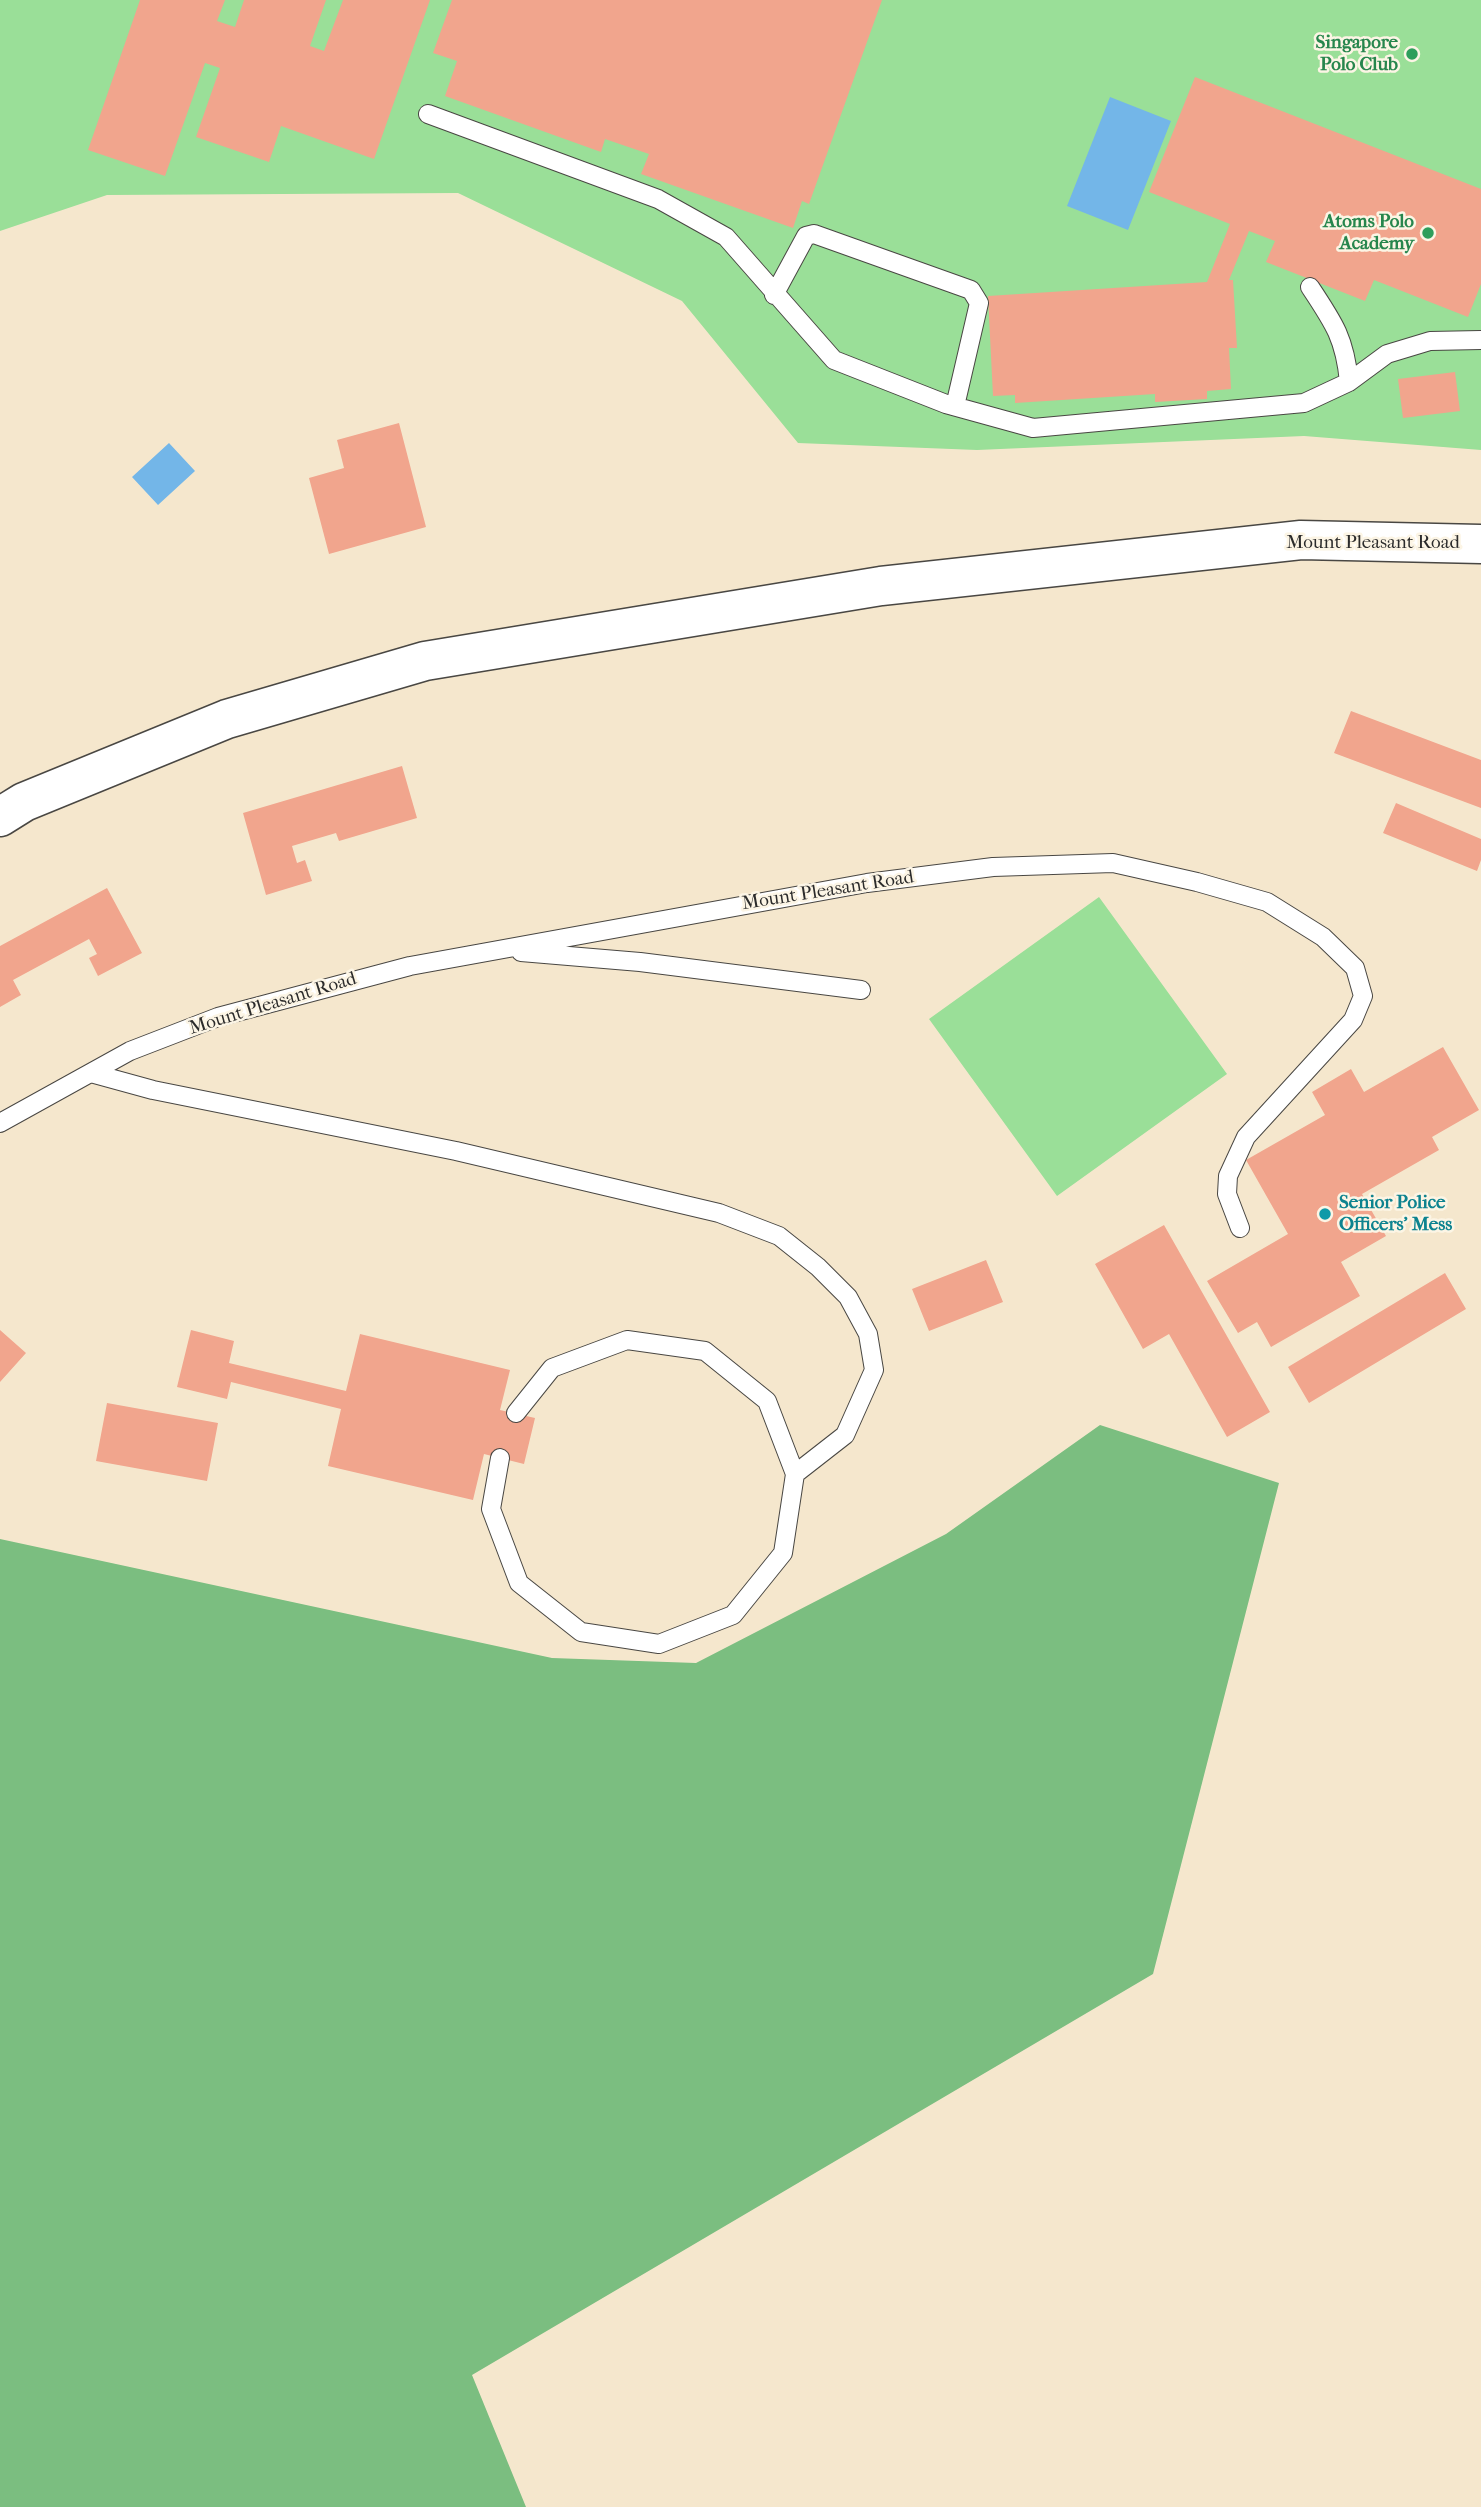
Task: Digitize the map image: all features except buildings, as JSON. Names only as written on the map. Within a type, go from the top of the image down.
[{"type":"street","name":"Mount Pleasant Road","points":[[0,817],[24,802],[227,719],[425,661],[881,586],[1301,540],[1481,544]]},
{"type":"lane","points":[[428,114],[658,199],[726,237],[830,358],[955,406],[1045,429],[1304,403],[1349,382],[1387,354],[1430,341],[1481,340]]},
{"type":"lane","points":[[774,295],[806,236],[814,234],[971,290],[979,303],[955,406]]},
{"type":"lane","points":[[1310,287],[1333,320],[1346,349],[1349,382]]},
{"type":"lane","name":"Mount Pleasant Road","points":[[0,1123],[130,1051],[218,1017],[351,980],[493,950],[867,883],[993,867],[1113,863],[1197,881],[1267,902],[1323,937],[1355,968],[1363,996],[1353,1020],[1246,1137],[1228,1176],[1227,1194],[1240,1228]]},
{"type":"lane","points":[[493,950],[640,962],[861,990]]},
{"type":"lane","points":[[91,1073],[153,1090],[456,1151],[719,1213],[779,1236],[818,1267],[848,1297],[868,1334],[874,1370],[845,1435],[795,1474]]},
{"type":"lane","points":[[500,1458],[491,1509],[519,1583],[581,1632],[659,1644],[733,1615],[783,1553],[795,1474],[767,1401],[705,1351],[626,1340],[552,1368],[516,1413]]},
{"type":"green space","points":[[0,0],[1481,0],[1481,450],[1304,436],[977,450],[798,443],[682,301],[458,193],[107,195],[0,231]]},
{"type":"green space","points":[[1099,897],[1227,1074],[1057,1196],[929,1019]]},
{"type":"green space","points":[[1100,1425],[1279,1483],[1153,1974],[472,2375],[526,2507],[0,2507],[0,1539],[552,1658],[696,1663],[946,1534]]},
{"type":"water","points":[[1110,97],[1171,121],[1128,230],[1067,206]]},
{"type":"water","points":[[169,443],[195,471],[158,505],[132,477]]},
{"type":"place","name":"Singapore Polo Club","points":[[1412,54]]},
{"type":"place","name":"Atoms Polo Academy","points":[[1428,233]]},
{"type":"place","name":"Senior Police Officers' Mess","points":[[1325,1214]]}]
